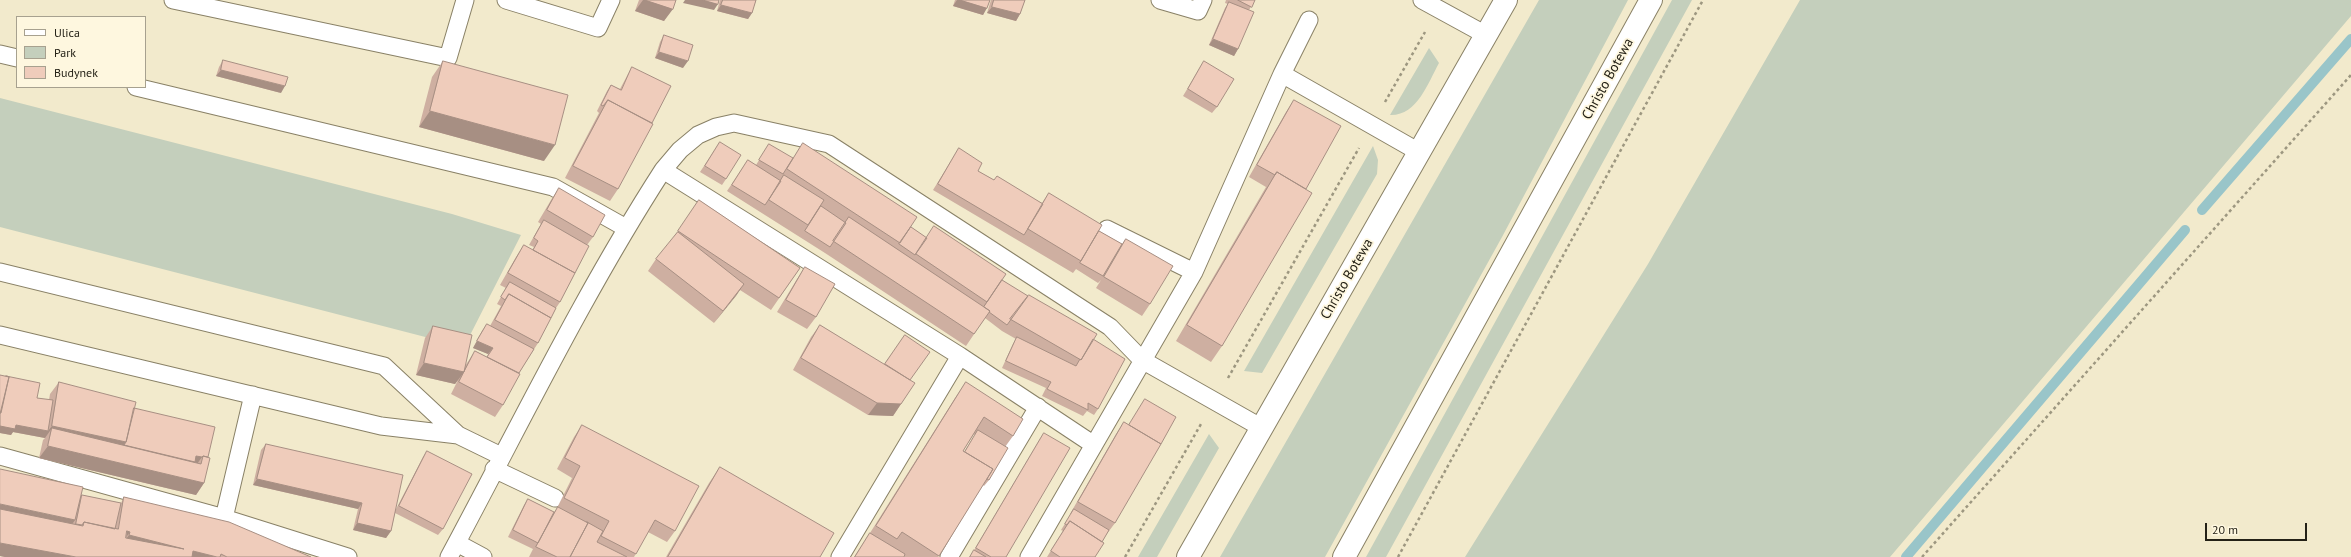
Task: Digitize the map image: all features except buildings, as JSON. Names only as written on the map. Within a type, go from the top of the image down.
[{"type":"main road","name":"Christo Botewa","points":[[1188,557],[1506,0]]},
{"type":"main road","name":"Christo Botewa","points":[[1344,557],[1651,0]]},
{"type":"lane","points":[[173,0],[448,58],[465,0]]},
{"type":"lane","points":[[506,0],[598,28],[611,0]]},
{"type":"lane","points":[[1160,0],[1198,11],[1203,0]]},
{"type":"lane","points":[[1422,0],[1486,35]]},
{"type":"lane","points":[[1029,557],[1194,272],[1282,74],[1309,20]]},
{"type":"lane","points":[[0,54],[16,58]]},
{"type":"lane","points":[[1282,74],[1420,152]]},
{"type":"lane","points":[[140,88],[553,187],[626,228]]},
{"type":"lane","points":[[483,557],[453,550],[498,463],[626,228],[663,170],[680,150],[698,135],[734,123],[829,144],[1110,327],[1142,360],[1262,428]]},
{"type":"lane","points":[[663,170],[960,356],[1094,445]]},
{"type":"lane","points":[[1107,229],[1194,272]]},
{"type":"lane","points":[[0,272],[384,366],[458,435],[498,463],[555,498]]},
{"type":"lane","points":[[0,335],[381,426],[458,435]]},
{"type":"lane","points":[[840,557],[960,356]]},
{"type":"lane","points":[[224,518],[253,395]]},
{"type":"lane","points":[[949,557],[1038,407]]},
{"type":"lane","points":[[0,456],[224,518],[348,557]]},
{"type":"path","points":[[1398,557],[1703,0]]},
{"type":"path","points":[[1384,103],[1421,38]]},
{"type":"path","points":[[1922,557],[2351,75]]},
{"type":"path","points":[[1233,369],[1360,145]]},
{"type":"path","points":[[1125,557],[1202,424]]},
{"type":"green space","points":[[1539,0],[1628,0],[1502,237],[1325,557],[1220,557]]},
{"type":"green space","points":[[1672,0],[1692,0],[1386,557],[1366,557]]},
{"type":"green space","points":[[1800,0],[2351,0],[2351,16],[1890,557],[1465,557],[1648,264]]},
{"type":"green space","points":[[1429,48],[1439,63],[1426,89],[1408,110],[1399,114],[1390,115]]},
{"type":"green space","points":[[0,98],[452,214],[521,235],[464,347],[0,227]]},
{"type":"green space","points":[[1373,146],[1378,160],[1377,174],[1262,373],[1244,371]]},
{"type":"green space","points":[[1209,434],[1219,448],[1157,557],[1138,557]]},
{"type":"waterway","points":[[2202,210],[2351,39]]},
{"type":"waterway","points":[[1906,557],[2185,230]]}]
